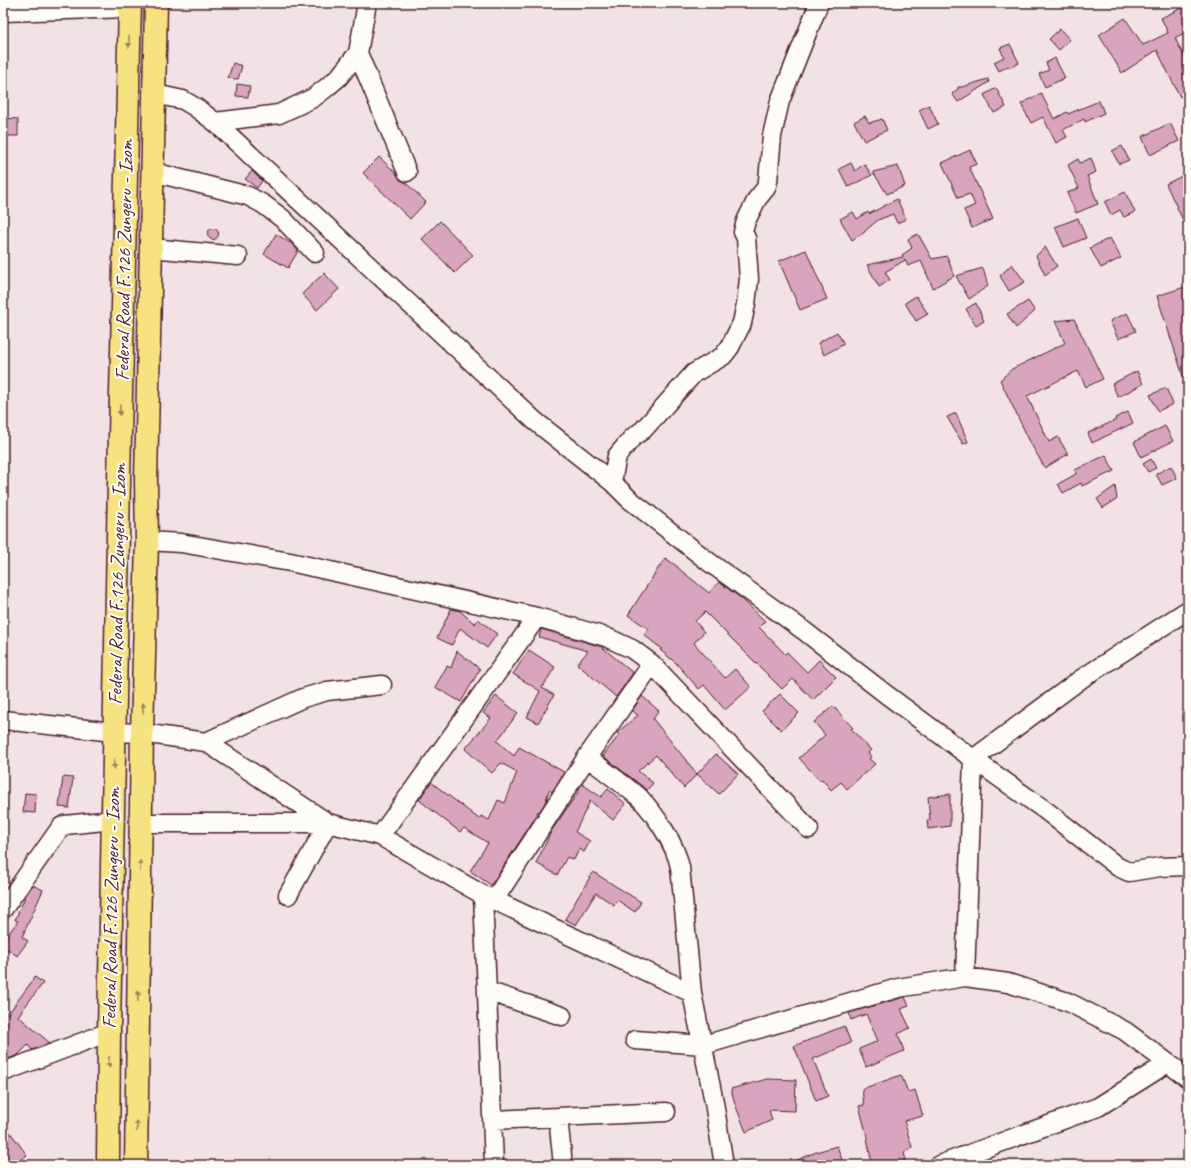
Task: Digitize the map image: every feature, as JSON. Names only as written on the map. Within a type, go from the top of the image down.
[{"type":"main road","name":"Federal Road F.126 Zungeru - Izom","points":[[136,1165],[140,823],[147,541],[146,481],[156,3]]},
{"type":"main road","name":"Federal Road F.126 Zungeru - Izom","points":[[108,1165],[114,732],[130,6]]},
{"type":"street","points":[[215,122],[274,115],[313,98],[338,78],[358,53],[367,3]]},
{"type":"street","points":[[612,482],[617,456],[694,373],[722,356],[730,347],[742,323],[749,279],[746,238],[743,232],[744,227],[754,204],[766,188],[772,136],[780,101],[819,3]]},
{"type":"street","points":[[3,12],[130,6]]},
{"type":"street","points":[[358,53],[407,172]]},
{"type":"street","points":[[154,94],[183,100],[215,122],[536,421],[612,482],[629,499],[887,695],[1045,810],[1118,867],[1129,872],[1160,867],[1188,866]]},
{"type":"street","points":[[153,172],[248,196],[263,204],[283,219],[315,253]]},
{"type":"street","points":[[151,248],[238,256]]},
{"type":"street","points":[[147,541],[182,543],[290,562],[537,617],[606,637],[632,649],[652,664],[809,829]]},
{"type":"street","points":[[973,759],[1082,679],[1188,610]]},
{"type":"street","points":[[380,836],[537,617]]},
{"type":"street","points":[[494,1165],[487,991],[488,898],[652,664]]},
{"type":"street","points":[[206,742],[303,698],[327,691],[382,685]]},
{"type":"street","points":[[3,720],[114,732],[142,733],[206,742],[328,823]]},
{"type":"street","points":[[587,757],[646,804],[674,846],[680,866],[692,993],[704,1044],[724,1165]]},
{"type":"street","points":[[965,976],[973,759]]},
{"type":"street","points":[[3,910],[61,827],[65,825],[113,820]]},
{"type":"street","points":[[140,823],[328,823],[380,836],[488,898],[692,993]]},
{"type":"street","points":[[288,895],[328,823]]},
{"type":"street","points":[[635,1040],[704,1044],[898,988],[965,976],[1008,984],[1068,1002],[1125,1031],[1188,1078]]},
{"type":"street","points":[[487,991],[562,1016]]},
{"type":"street","points":[[3,1072],[109,1032]]},
{"type":"street","points":[[939,1165],[1098,1107],[1168,1063]]},
{"type":"street","points":[[492,1120],[666,1112]]},
{"type":"street","points":[[558,1117],[563,1165]]},
{"type":"building","points":[[1188,5],[1188,31],[1175,38],[1188,65],[1188,93],[1180,97],[1157,50],[1122,73],[1099,35],[1125,18],[1143,45],[1168,33],[1161,18]]},
{"type":"building","points":[[1060,29],[1070,40],[1059,50],[1049,39]]},
{"type":"building","points":[[1010,44],[1019,63],[1009,68],[1008,66],[999,71],[994,62],[1004,57],[1000,48]]},
{"type":"building","points":[[1055,58],[1065,78],[1045,87],[1039,74],[1049,70],[1046,63]]},
{"type":"building","points":[[233,63],[242,66],[238,79],[228,78]]},
{"type":"building","points":[[988,79],[989,82],[958,102],[952,94],[958,89],[958,87]]},
{"type":"building","points":[[237,84],[250,86],[248,97],[236,96]]},
{"type":"building","points":[[996,88],[1006,107],[994,113],[984,95]]},
{"type":"building","points":[[1041,93],[1054,119],[1067,112],[1068,114],[1099,101],[1104,113],[1085,122],[1084,119],[1063,130],[1067,137],[1056,143],[1043,117],[1031,123],[1021,104]]},
{"type":"building","points":[[929,105],[938,124],[928,129],[919,110]]},
{"type":"building","points":[[865,116],[869,123],[882,119],[887,130],[864,141],[854,122]]},
{"type":"building","points":[[3,118],[18,119],[18,136],[3,136]]},
{"type":"building","points":[[1170,123],[1179,141],[1150,155],[1142,137]]},
{"type":"building","points":[[1122,146],[1129,160],[1119,164],[1112,151]]},
{"type":"building","points":[[970,150],[977,164],[969,167],[993,219],[972,228],[964,210],[975,205],[970,194],[958,198],[942,163]]},
{"type":"building","points":[[379,157],[397,174],[400,180],[405,182],[426,202],[410,219],[363,173]]},
{"type":"building","points":[[1091,158],[1096,172],[1087,176],[1098,204],[1076,213],[1067,193],[1079,188],[1068,165],[1078,159],[1080,163]]},
{"type":"building","points":[[851,163],[855,171],[864,164],[872,175],[848,187],[839,169]]},
{"type":"building","points":[[898,166],[905,186],[887,194],[873,172]]},
{"type":"building","points":[[252,171],[262,181],[257,188],[245,179]]},
{"type":"building","points":[[1188,173],[1188,231],[1166,184]]},
{"type":"building","points":[[1125,192],[1135,212],[1124,217],[1120,210],[1111,215],[1105,202]]},
{"type":"building","points":[[897,199],[906,219],[897,223],[893,214],[878,220],[865,232],[852,240],[840,219],[853,212],[857,219],[868,212],[869,214]]},
{"type":"building","points":[[1078,218],[1086,238],[1064,247],[1055,227]]},
{"type":"building","points":[[440,221],[473,255],[455,273],[422,239]]},
{"type":"building","points":[[211,229],[215,229],[217,230],[217,238],[211,239],[208,236],[208,232]]},
{"type":"building","points":[[276,234],[292,244],[298,251],[288,268],[264,254]]},
{"type":"building","points":[[918,234],[932,259],[947,256],[954,276],[933,288],[921,261],[908,266],[905,260],[885,272],[890,280],[879,287],[867,265],[903,257],[902,255],[912,248],[908,239]]},
{"type":"building","points":[[1110,238],[1121,258],[1101,268],[1090,248]]},
{"type":"building","points":[[1045,247],[1057,266],[1045,275],[1036,256]]},
{"type":"building","points":[[806,250],[827,299],[800,310],[779,261]]},
{"type":"building","points":[[1012,264],[1025,282],[1009,291],[1000,276]]},
{"type":"building","points":[[983,268],[988,286],[969,299],[956,276]]},
{"type":"building","points":[[324,273],[339,289],[317,310],[302,294]]},
{"type":"building","points":[[1188,286],[1188,384],[1186,385],[1157,296]]},
{"type":"building","points":[[916,296],[928,314],[916,321],[905,303]]},
{"type":"building","points":[[1028,301],[1035,311],[1016,328],[1007,314]]},
{"type":"building","points":[[976,303],[984,321],[976,326],[966,309]]},
{"type":"building","points":[[1127,313],[1136,331],[1118,339],[1110,321]]},
{"type":"building","points":[[1074,319],[1103,379],[1086,387],[1078,371],[1027,396],[1049,442],[1058,437],[1068,454],[1045,468],[1031,444],[1000,380],[1012,369],[1065,343],[1055,321]]},
{"type":"building","points":[[837,332],[844,344],[824,355],[818,343]]},
{"type":"building","points":[[1137,371],[1143,384],[1118,397],[1112,384]]},
{"type":"building","points":[[1166,388],[1173,404],[1158,411],[1150,395]]},
{"type":"building","points":[[1128,412],[1133,423],[1092,443],[1088,433],[1116,420],[1115,418]]},
{"type":"building","points":[[956,413],[968,442],[963,444],[947,417]]},
{"type":"building","points":[[1165,426],[1173,441],[1141,457],[1134,442]]},
{"type":"building","points":[[1106,455],[1114,471],[1082,486],[1081,483],[1063,493],[1058,484],[1076,474],[1075,470]]},
{"type":"building","points":[[1151,459],[1156,468],[1148,472],[1143,464]]},
{"type":"building","points":[[1171,466],[1177,478],[1162,485],[1156,474]]},
{"type":"building","points":[[1115,486],[1117,499],[1103,508],[1097,499]]},
{"type":"building","points":[[665,558],[709,593],[719,582],[742,599],[765,621],[759,627],[785,654],[787,652],[807,672],[819,660],[836,677],[813,700],[793,679],[782,689],[705,612],[695,621],[704,632],[694,643],[725,678],[735,669],[751,687],[725,710],[704,685],[699,689],[675,662],[660,650],[662,649],[644,635],[649,629],[628,615]]},
{"type":"building","points":[[451,609],[460,611],[475,624],[478,619],[497,634],[487,648],[460,628],[452,645],[437,638]]},
{"type":"building","points":[[541,629],[602,647],[633,673],[616,697],[577,664],[588,651],[539,637]]},
{"type":"building","points":[[529,650],[555,667],[542,688],[554,695],[538,723],[527,717],[540,691],[513,674]]},
{"type":"building","points":[[457,651],[480,669],[461,702],[435,687],[447,666],[451,668]]},
{"type":"building","points":[[780,694],[799,713],[781,730],[762,711]]},
{"type":"building","points":[[496,696],[518,713],[497,741],[514,756],[519,747],[564,772],[552,792],[549,790],[545,803],[539,812],[538,811],[535,818],[491,885],[470,871],[488,843],[464,828],[460,832],[419,800],[431,782],[479,819],[481,816],[489,820],[498,800],[505,803],[517,772],[501,763],[492,773],[465,749],[491,718],[483,713]]},
{"type":"building","points":[[642,696],[659,711],[653,719],[697,774],[684,788],[656,755],[638,771],[653,783],[647,790],[603,756],[619,735],[617,733],[638,715],[632,711]]},
{"type":"building","points":[[833,706],[853,728],[851,729],[871,750],[868,753],[871,757],[869,759],[875,764],[847,789],[841,782],[831,790],[822,779],[820,781],[799,758],[825,735],[814,722]]},
{"type":"building","points":[[716,754],[738,774],[719,794],[697,774]]},
{"type":"building","points":[[63,777],[73,778],[69,808],[59,807]]},
{"type":"building","points":[[582,784],[601,797],[608,789],[626,804],[613,820],[590,801],[575,832],[590,841],[584,852],[579,849],[574,860],[567,857],[557,875],[536,863],[552,830],[579,791],[578,790]]},
{"type":"building","points":[[25,793],[36,794],[35,813],[23,812]]},
{"type":"building","points":[[950,794],[950,826],[928,829],[927,820],[930,820],[928,797]]},
{"type":"building","points":[[593,872],[641,902],[635,912],[617,900],[614,905],[596,893],[576,925],[565,919]]},
{"type":"building","points":[[33,885],[43,890],[22,937],[28,941],[17,956],[8,949],[3,955],[3,941],[18,921],[15,920],[26,895]]},
{"type":"building","points":[[35,977],[43,983],[18,1016],[50,1043],[32,1050],[28,1045],[18,1055],[8,1059],[3,1054],[3,1010],[8,1014]]},
{"type":"building","points":[[905,997],[909,1006],[901,1009],[910,1028],[898,1034],[904,1051],[866,1067],[859,1049],[878,1041],[866,1014],[851,1020],[849,1013]]},
{"type":"building","points":[[844,1026],[851,1043],[813,1059],[828,1096],[816,1101],[794,1046]]},
{"type":"building","points":[[901,1075],[908,1092],[915,1090],[923,1116],[904,1121],[912,1147],[904,1153],[906,1160],[898,1165],[872,1165],[866,1132],[859,1106],[864,1105],[862,1089]]},
{"type":"building","points":[[767,1079],[796,1080],[795,1111],[769,1110],[772,1120],[746,1132],[731,1089]]},
{"type":"building","points":[[3,1123],[27,1155],[14,1165],[3,1165]]},
{"type":"building","points":[[837,1146],[844,1165],[786,1165],[816,1152]]}]
